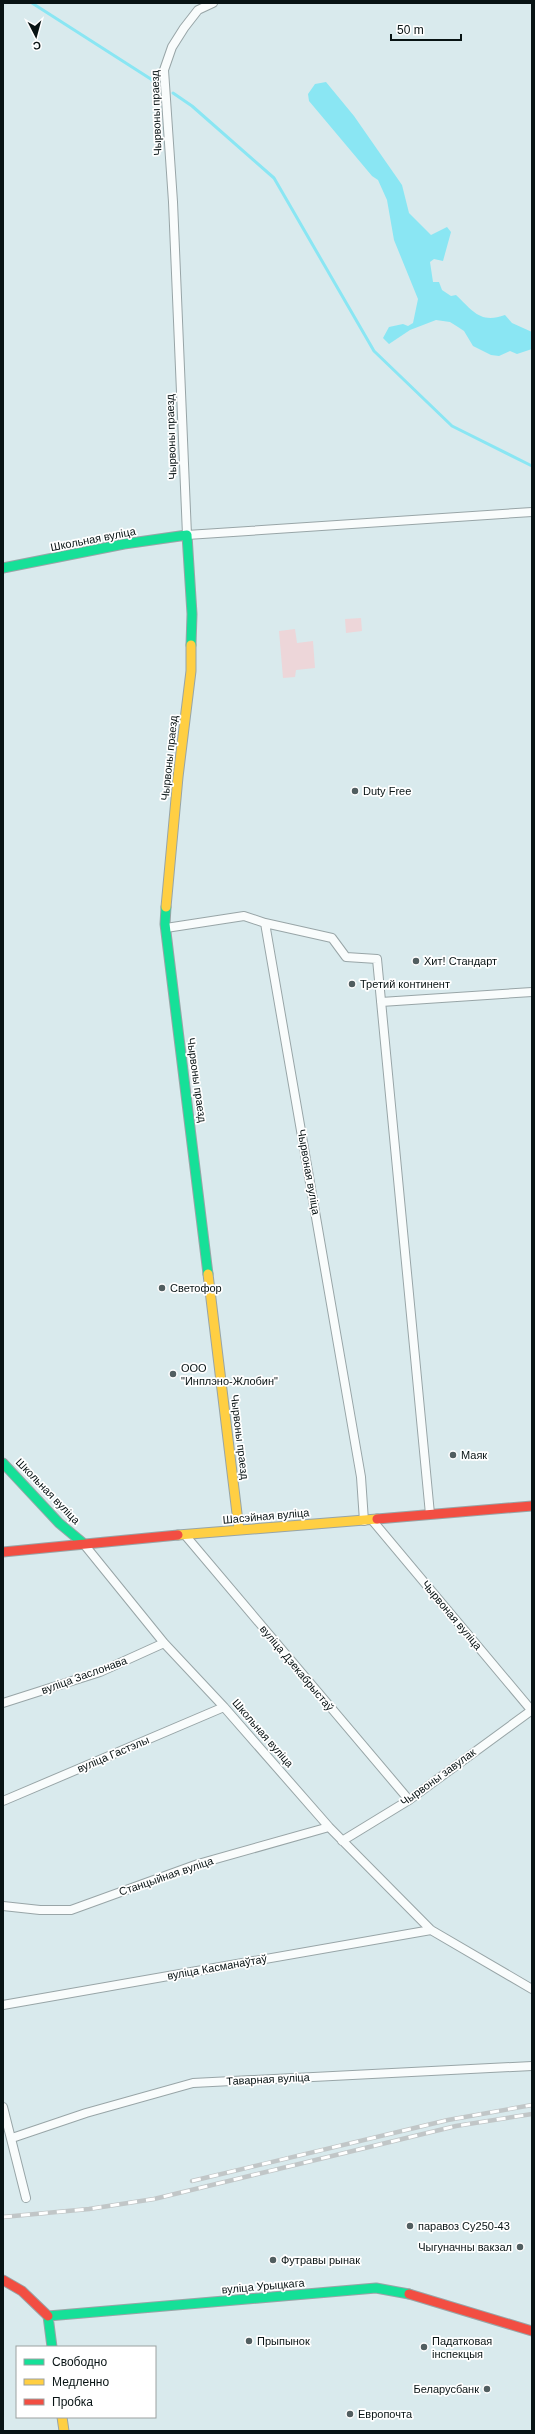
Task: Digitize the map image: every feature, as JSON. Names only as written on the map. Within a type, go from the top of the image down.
[{"type":"street","name":"Чырвоны праезд","points":[[213,3],[198,10],[184,28],[172,47],[164,70],[173,210],[187,535],[192,614],[191,671],[178,776],[166,928],[239,1530]]},
{"type":"street","points":[[187,535],[532,512]]},
{"type":"street","name":"Школьная вуліца","points":[[3,568],[124,544],[187,535]]},
{"type":"street","points":[[166,928],[244,916],[265,923],[332,938],[346,957],[377,959],[430,1514]]},
{"type":"street","name":"Чырвоная вуліца","points":[[265,923],[359,1461],[368,1521],[532,1710]]},
{"type":"street","points":[[381,1002],[532,992]]},
{"type":"street","name":"Школьная вуліца","points":[[3,1463],[59,1522],[83,1543],[164,1643],[224,1707],[329,1827],[430,1930],[532,1989]]},
{"type":"street","name":"Шасэйная вуліца","points":[[3,1552],[83,1543],[368,1521],[430,1514],[532,1506]]},
{"type":"street","name":"вуліца Дзекабрыстаў","points":[[185,1535],[409,1800]]},
{"type":"street","name":"вуліца Заслонава","points":[[3,1703],[100,1672],[164,1643]]},
{"type":"street","name":"вуліца Гастэлы","points":[[3,1801],[224,1707]]},
{"type":"street","name":"Чырвоны завулак","points":[[342,1841],[409,1800],[532,1710]]},
{"type":"street","name":"Станцыйная вуліца","points":[[3,1906],[40,1910],[71,1910],[198,1864],[329,1827]]},
{"type":"street","name":"вуліца Касманаўтаў","points":[[3,2005],[430,1930]]},
{"type":"street","name":"Таварная вуліца","points":[[12,2138],[124,2101],[194,2083],[532,2066]]},
{"type":"street","points":[[3,2107],[26,2198]]},
{"type":"street","points":[[3,2280],[12,2284],[33,2300],[48,2316],[52,2346]]},
{"type":"street","name":"вуліца Урыцкага","points":[[48,2316],[376,2288],[396,2290],[532,2331]]},
{"type":"street","points":[[62,2418],[64,2431]]},
{"type":"shaded area","points":[[361,618],[362,631],[346,633],[345,619]]},
{"type":"shaded area","points":[[295,629],[297,643],[313,641],[315,668],[296,670],[295,677],[283,678],[279,631]]},
{"type":"water","points":[[326,82],[354,116],[402,185],[409,213],[431,235],[447,227],[451,232],[443,261],[434,259],[430,262],[433,282],[439,282],[442,290],[451,296],[456,295],[472,311],[483,317],[489,318],[505,315],[512,323],[532,332],[532,349],[517,354],[510,351],[499,356],[491,355],[473,346],[464,331],[458,327],[450,322],[436,320],[410,330],[389,344],[383,338],[389,327],[403,324],[408,326],[413,323],[418,299],[394,240],[387,200],[378,180],[372,176],[309,101],[308,94],[315,84]]},
{"type":"waterway","points":[[32,3],[157,83]]},
{"type":"waterway","points":[[173,93],[192,106],[274,178],[374,351],[452,426],[532,466]]},
{"type":"railway","points":[[192,2181],[448,2120],[532,2105]]},
{"type":"railway","points":[[3,2217],[89,2209],[154,2199],[456,2126],[532,2114]]},
{"type":"traffic: fast","points":[[3,568],[124,544],[187,535],[192,614],[191,645]]},
{"type":"traffic: fast","points":[[166,907],[165,924],[208,1274]]},
{"type":"traffic: fast","points":[[3,1463],[59,1523],[83,1543]]},
{"type":"traffic: fast","points":[[48,2316],[376,2288],[409,2294]]},
{"type":"traffic: fast","points":[[48,2316],[52,2346]]},
{"type":"traffic: slow","points":[[166,907],[178,777],[191,671],[191,645]]},
{"type":"traffic: slow","points":[[208,1274],[239,1530]]},
{"type":"traffic: slow","points":[[178,1535],[377,1519]]},
{"type":"traffic: slow","points":[[62,2418],[64,2431]]},
{"type":"traffic: jam","points":[[377,1519],[532,1506]]},
{"type":"traffic: jam","points":[[3,1552],[178,1535]]},
{"type":"traffic: jam","points":[[3,2280],[22,2291],[48,2316]]},
{"type":"traffic: jam","points":[[409,2294],[532,2331]]},
{"type":"place","name":"Duty Free","points":[[355,791]]},
{"type":"place","name":"Хит! Стандарт","points":[[416,961]]},
{"type":"place","name":"Третий континент","points":[[352,984]]},
{"type":"place","name":"Светофор","points":[[162,1288]]},
{"type":"place","name":"ООО \"Инплэно-Жлобин\"","points":[[173,1374]]},
{"type":"place","name":"Маяк","points":[[453,1455]]},
{"type":"place","name":"паравоз Су250-43","points":[[410,2226]]},
{"type":"place","name":"Чыгуначны вакзал","points":[[520,2247]]},
{"type":"place","name":"Футравы рынак","points":[[273,2260]]},
{"type":"place","name":"Прыпынок","points":[[249,2341]]},
{"type":"place","name":"Падатковая інспекцыя","points":[[424,2347]]},
{"type":"place","name":"Беларусбанк","points":[[487,2389]]},
{"type":"place","name":"Европочта","points":[[350,2414]]}]
